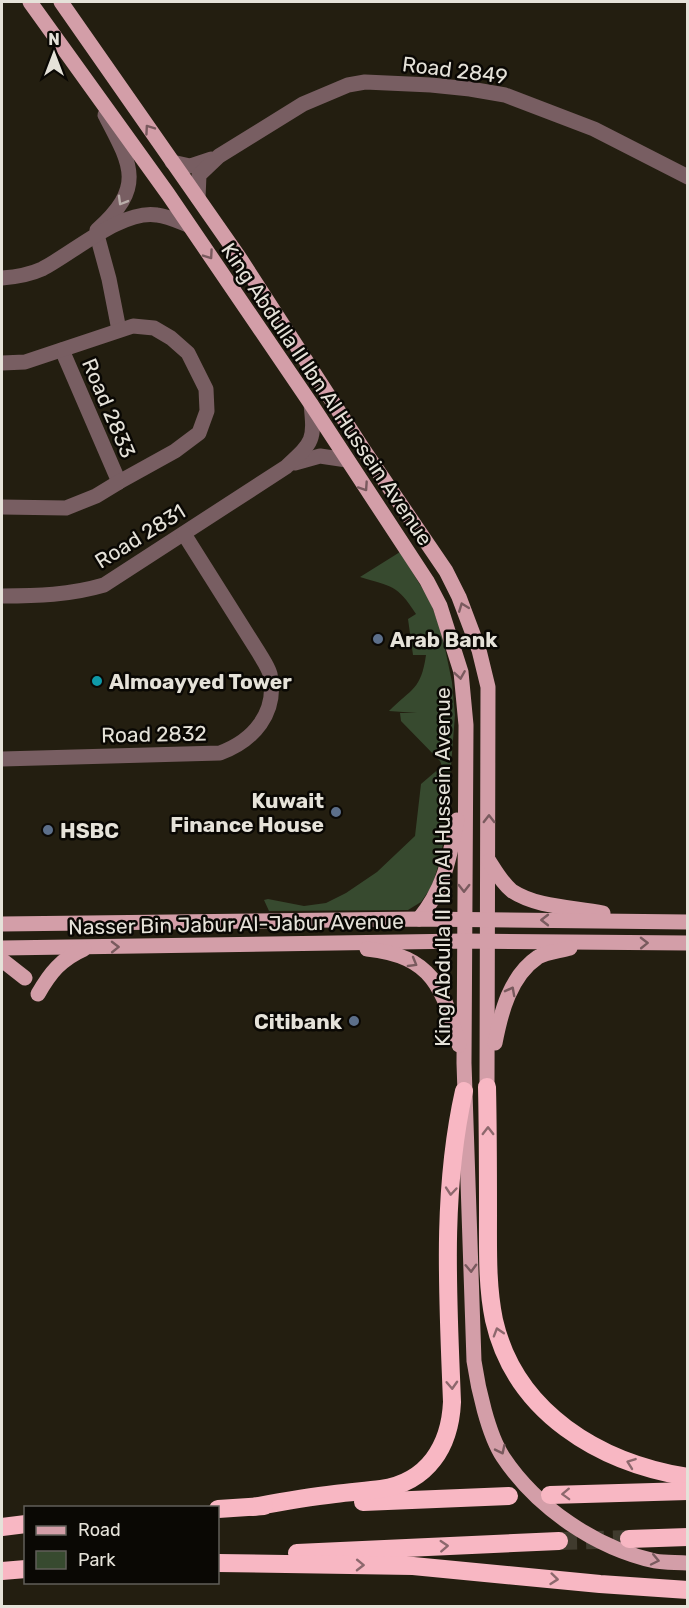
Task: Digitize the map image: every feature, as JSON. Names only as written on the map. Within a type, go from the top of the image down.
[{"type":"highway","points":[[488,1087],[490,1298],[495,1323],[513,1369],[527,1391],[544,1410],[584,1442],[633,1465],[660,1473],[687,1477]]},
{"type":"highway","points":[[253,1507],[383,1489],[403,1483],[421,1473],[435,1458],[446,1440],[452,1421],[447,1278],[448,1227],[456,1136],[464,1091]]},
{"type":"highway","points":[[550,1495],[687,1491]]},
{"type":"highway","points":[[219,1509],[509,1496]]},
{"type":"highway","points":[[2,1526],[24,1524]]},
{"type":"highway","points":[[629,1539],[687,1537]]},
{"type":"highway","points":[[219,1558],[558,1541]]},
{"type":"highway","points":[[219,1563],[413,1566],[687,1590]]},
{"type":"highway","points":[[2,1571],[24,1569]]},
{"type":"main road","name":"King Abdulla II Ibn Al Hussein Avenue","points":[[30,2],[311,404],[427,581],[440,606],[461,672],[465,725],[464,1091],[474,1361],[480,1396],[502,1455],[519,1478],[542,1502],[570,1523],[615,1548],[657,1562],[687,1563]]},
{"type":"main road","name":"King Abdulla II Ibn Al Hussein Avenue","points":[[61,2],[239,257],[365,452],[446,571],[459,597],[479,650],[488,687],[488,1087]]},
{"type":"main road","points":[[419,919],[435,898],[446,874],[464,788]]},
{"type":"main road","points":[[489,861],[500,879],[511,890],[521,895],[557,906],[648,921]]},
{"type":"main road","name":"Nasser Bin Jabur Al-Jabur Avenue","points":[[2,924],[419,919],[687,922]]},
{"type":"main road","name":"Nasser Bin Jabur Al-Jabur Avenue","points":[[2,948],[464,941],[687,943]]},
{"type":"main road","points":[[315,943],[380,950],[408,959],[426,971],[445,997],[464,1063]]},
{"type":"main road","points":[[488,1087],[501,1011],[524,969],[540,956],[572,947],[600,943]]},
{"type":"main road","points":[[38,994],[50,973],[61,962],[86,948]]},
{"type":"main road","points":[[2,960],[25,978]]},
{"type":"street","name":"Road 2849","points":[[198,198],[199,175],[219,156],[303,104],[348,85],[365,82],[408,83],[505,95],[594,129],[687,177]]},
{"type":"street","points":[[90,239],[123,202],[130,185],[128,165],[121,145],[92,90]]},
{"type":"street","name":"Road 2849","points":[[172,162],[190,166],[219,156]]},
{"type":"street","points":[[2,278],[20,276],[41,269],[90,239],[134,216],[156,214],[188,225]]},
{"type":"street","points":[[90,239],[109,279],[119,330]]},
{"type":"street","name":"Road 2833","points":[[2,363],[26,362],[133,326],[154,328],[171,338],[188,353],[206,389],[207,411],[199,433],[175,451],[96,496],[66,508],[2,507]]},
{"type":"street","name":"Road 2833","points":[[62,350],[118,482]]},
{"type":"street","name":"Road 2831","points":[[286,467],[311,441],[314,429],[311,404]]},
{"type":"street","name":"Road 2831","points":[[2,596],[46,596],[86,591],[104,585],[286,467],[320,456],[347,460]]},
{"type":"street","name":"Road 2832","points":[[2,759],[220,753],[236,747],[251,737],[262,723],[268,707],[270,673],[184,534]]},
{"type":"green space","points":[[400,552],[430,601],[442,634],[452,682],[455,715],[446,829],[432,886],[421,902],[408,910],[269,911],[264,900],[304,906],[326,903],[346,893],[377,872],[415,836],[421,784],[442,766],[440,761],[401,721],[400,713],[417,713],[389,711],[414,688],[424,667],[426,655],[413,655],[408,619],[416,614],[404,597],[393,588],[360,577]]},
{"type":"tunnel","points":[[559,1541],[629,1539]]},
{"type":"place","name":"Arab Bank","points":[[378,639]]},
{"type":"place","name":"Almoayyed Tower","points":[[97,681]]},
{"type":"place","name":"Kuwait Finance House","points":[[336,812]]},
{"type":"place","name":"HSBC","points":[[48,830]]},
{"type":"place","name":"Citibank","points":[[354,1021]]}]
